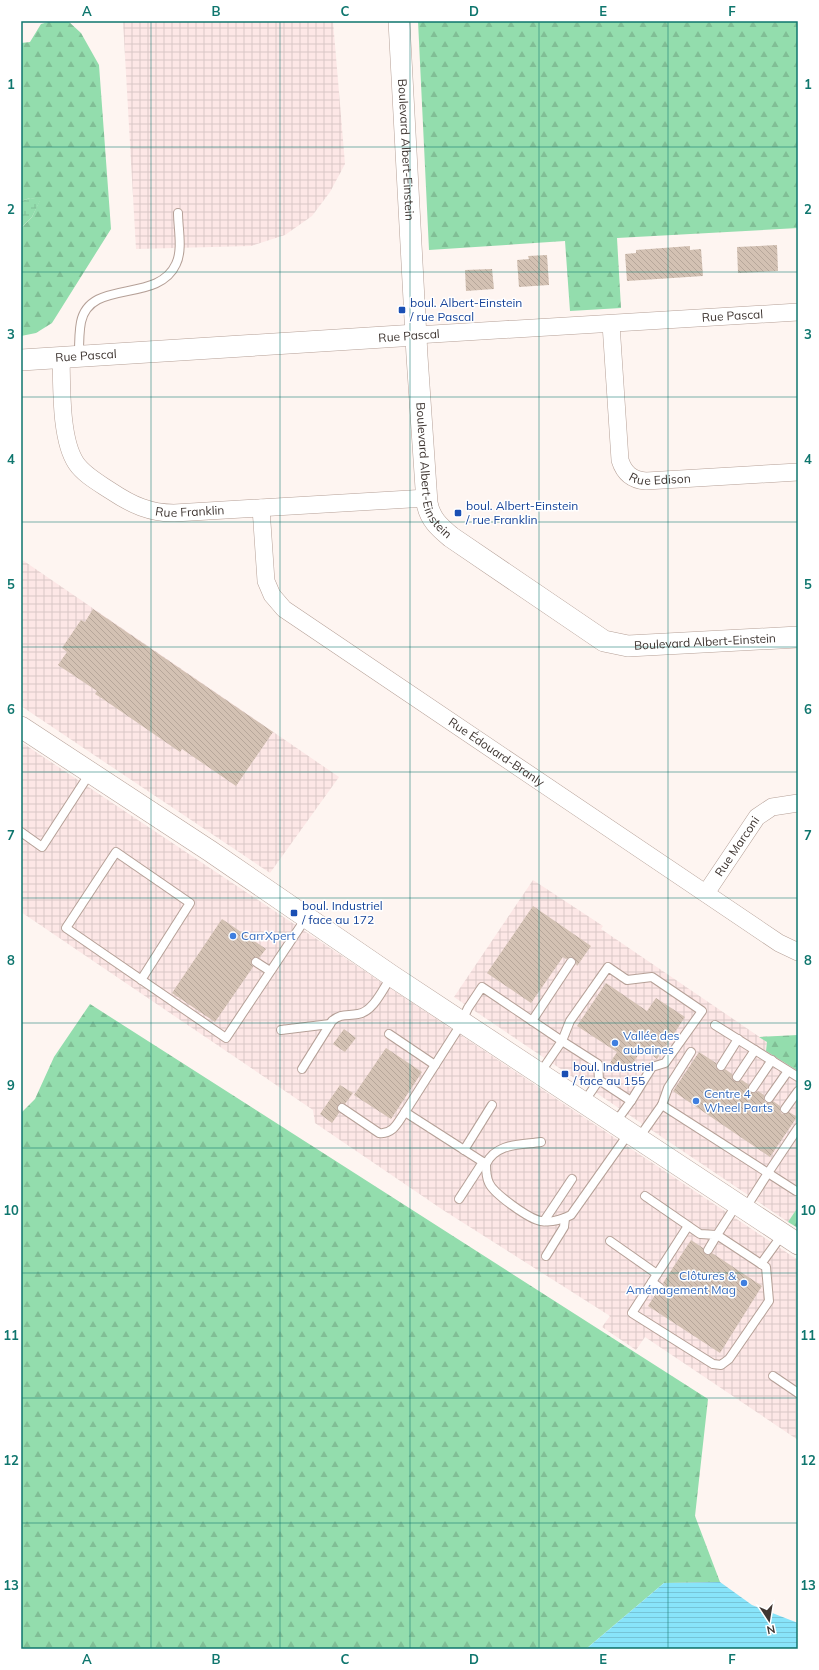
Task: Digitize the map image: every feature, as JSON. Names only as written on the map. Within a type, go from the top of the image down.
[{"type":"street","name":"Boulevard Albert-Einstein","points":[[399,21],[416,335],[427,498],[430,515],[451,537],[604,641],[628,646],[798,637]]},
{"type":"street","name":"Rue Pascal","points":[[21,360],[798,312]]},
{"type":"street","name":"Rue Edison","points":[[612,324],[620,460],[624,470],[628,474],[637,480],[646,481],[798,472]]},
{"type":"street","name":"Rue Franklin","points":[[70,357],[66,436],[71,454],[84,472],[122,499],[150,510],[174,513],[427,498]]},
{"type":"street","name":"Rue Édouard-Branly","points":[[261,508],[266,581],[272,595],[284,609],[779,943],[798,952]]},
{"type":"street","points":[[25,732],[90,773],[392,976],[790,1239]]},
{"type":"street","name":"Rue Marconi","points":[[706,893],[757,817],[772,807],[798,803]]},
{"type":"lane","points":[[70,357],[81,322],[88,307],[96,300],[110,294],[153,286],[167,278],[177,263],[178,213]]},
{"type":"lane","points":[[21,832],[42,847],[90,773]]},
{"type":"lane","points":[[141,980],[190,903],[116,852],[66,928],[141,980],[226,1038],[306,917]]},
{"type":"lane","points":[[256,962],[270,971]]},
{"type":"lane","points":[[532,1021],[571,962]]},
{"type":"lane","points":[[540,1074],[562,1041],[570,1021],[608,967],[627,980],[652,977],[702,1011],[664,1063],[652,1067],[631,1100],[627,1132]]},
{"type":"lane","points":[[302,1070],[330,1024],[339,1016],[366,1012],[392,976]]},
{"type":"lane","points":[[342,1108],[379,1133],[384,1134],[390,1132],[405,1112],[435,1065],[482,987],[598,1064],[599,1080],[584,1102]]},
{"type":"lane","points":[[281,1030],[330,1024]]},
{"type":"lane","points":[[716,1025],[798,1077]]},
{"type":"lane","points":[[389,1034],[435,1065]]},
{"type":"lane","points":[[721,1066],[738,1040]]},
{"type":"lane","points":[[737,1077],[755,1050]]},
{"type":"lane","points":[[405,1112],[485,1163],[489,1183],[495,1191],[530,1217],[550,1222],[571,1215],[578,1207],[627,1132],[662,1104],[668,1088],[691,1052]]},
{"type":"lane","points":[[753,1088],[772,1060]]},
{"type":"lane","points":[[769,1098],[788,1071]]},
{"type":"lane","points":[[599,1080],[631,1100]]},
{"type":"lane","points":[[785,1109],[798,1091]]},
{"type":"lane","points":[[662,1104],[796,1191]]},
{"type":"lane","points":[[464,1150],[492,1105]]},
{"type":"lane","points":[[708,1250],[717,1235],[768,1174],[798,1128]]},
{"type":"lane","points":[[459,1199],[494,1152],[501,1148],[541,1142]]},
{"type":"lane","points":[[544,1221],[572,1179]]},
{"type":"lane","points":[[646,1196],[700,1234],[717,1235],[766,1267],[769,1301],[729,1359],[721,1365],[712,1364],[632,1313],[688,1226]]},
{"type":"lane","points":[[546,1256],[564,1227],[565,1218]]},
{"type":"lane","points":[[762,1264],[790,1239]]},
{"type":"lane","points":[[610,1241],[658,1274]]},
{"type":"lane","points":[[652,1282],[660,1288]]},
{"type":"lane","points":[[773,1376],[798,1393]]},
{"type":"shaded area","points":[[123,21],[333,21],[345,164],[330,192],[312,216],[285,235],[251,246],[136,249]]},
{"type":"shaded area","points":[[21,559],[339,777],[270,873],[21,706]]},
{"type":"shaded area","points":[[21,742],[798,1260],[798,1440],[645,1337],[636,1350],[602,1327],[610,1316],[443,1210],[315,1123],[313,1110],[21,912]]},
{"type":"shaded area","points":[[533,880],[603,926],[601,929],[767,1042],[766,1051],[798,1071],[798,1207],[788,1222],[454,997]]},
{"type":"green space","points":[[52,21],[68,21],[81,33],[99,65],[111,229],[52,323],[36,333],[21,336],[21,228],[32,217],[40,200],[30,198],[21,201],[21,43],[30,42],[41,24]]},
{"type":"green space","points":[[418,21],[798,21],[798,228],[617,238],[621,308],[570,311],[565,241],[429,250]]},
{"type":"green space","points":[[30,198],[41,199],[32,217],[21,228],[21,201]]},
{"type":"green space","points":[[90,1004],[708,1399],[695,1516],[720,1582],[664,1583],[586,1649],[21,1649],[21,1113],[35,1099],[54,1057]]},
{"type":"green space","points":[[798,1035],[798,1071],[766,1051],[767,1042],[759,1037]]},
{"type":"green space","points":[[798,1207],[798,1228],[788,1222]]},
{"type":"water","points":[[720,1582],[752,1605],[798,1623],[798,1649],[586,1649],[664,1583]]},
{"type":"building","points":[[777,245],[778,271],[738,273],[737,247]]},
{"type":"building","points":[[690,246],[690,250],[701,249],[703,276],[627,281],[625,254],[636,253],[636,250]]},
{"type":"building","points":[[547,255],[549,285],[519,287],[517,260],[529,259],[528,256]]},
{"type":"building","points":[[492,269],[494,289],[466,291],[465,270]]},
{"type":"building","points":[[93,609],[273,732],[236,786],[182,749],[180,752],[95,694],[97,691],[58,665],[67,652],[62,648],[81,620],[85,622]]},
{"type":"building","points":[[533,906],[591,946],[577,966],[574,958],[571,957],[566,959],[563,957],[531,1003],[487,973]]},
{"type":"building","points":[[222,919],[266,949],[259,958],[256,957],[252,959],[251,962],[253,967],[215,1022],[172,993]]},
{"type":"building","points":[[606,983],[647,1011],[656,998],[685,1017],[657,1059],[643,1048],[626,1073],[610,1063],[617,1052],[577,1026]]},
{"type":"building","points":[[344,1029],[356,1038],[345,1052],[333,1044]]},
{"type":"building","points":[[386,1048],[422,1072],[391,1119],[354,1095]]},
{"type":"building","points":[[699,1052],[716,1063],[718,1070],[721,1071],[725,1069],[732,1074],[734,1081],[737,1082],[742,1080],[749,1085],[748,1090],[750,1093],[755,1093],[758,1091],[764,1095],[764,1100],[766,1103],[773,1101],[780,1106],[780,1111],[782,1114],[789,1112],[797,1117],[770,1157],[673,1091]]},
{"type":"building","points":[[340,1085],[353,1093],[345,1104],[342,1103],[338,1105],[337,1108],[339,1113],[332,1123],[320,1114]]},
{"type":"building","points":[[691,1240],[703,1248],[705,1254],[708,1255],[712,1253],[762,1286],[720,1353],[648,1306],[657,1292],[662,1293],[665,1291],[665,1286],[663,1283]]},
{"type":"place","name":"boul. Albert-Einstein / rue Pascal","points":[[402,310]]},
{"type":"place","name":"boul. Albert-Einstein / rue Franklin","points":[[458,513]]},
{"type":"place","name":"boul. Industriel / face au 172","points":[[294,913]]},
{"type":"place","name":"CarrXpert","points":[[233,936]]},
{"type":"place","name":"Vallée des aubaines","points":[[615,1043]]},
{"type":"place","name":"boul. Industriel / face au 155","points":[[565,1074]]},
{"type":"place","name":"Centre 4 Wheel Parts","points":[[696,1101]]},
{"type":"place","name":"Clôtures & Aménagement Mag","points":[[744,1283]]}]
